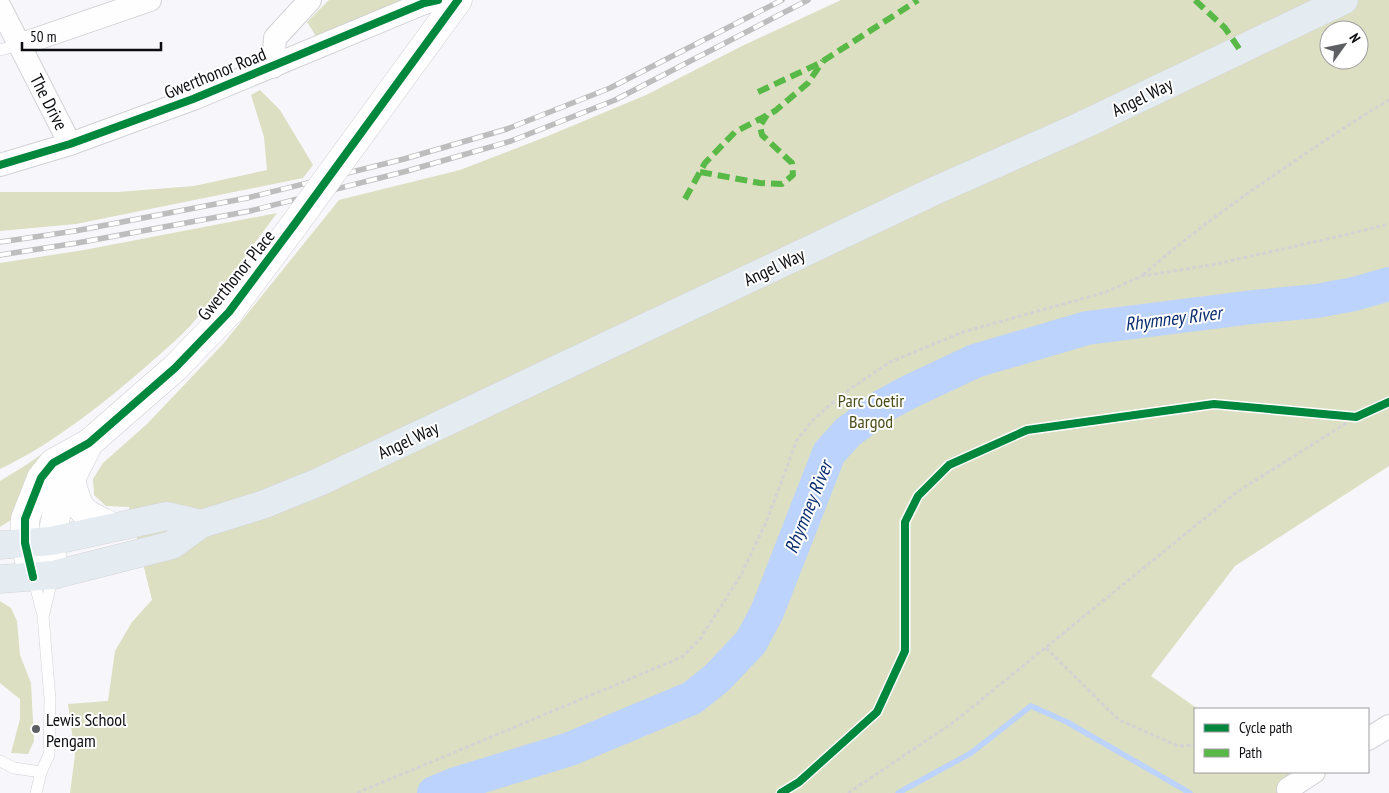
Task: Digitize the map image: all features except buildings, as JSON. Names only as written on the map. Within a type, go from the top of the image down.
[{"type":"main road","name":"Angel Way","points":[[0,578],[43,576],[172,545],[201,524],[262,505],[319,482],[932,192],[1081,126],[1344,0]]},
{"type":"main road","points":[[25,543],[167,516],[201,524]]},
{"type":"street","points":[[10,48],[150,0]]},
{"type":"street","points":[[273,67],[275,38],[310,0]]},
{"type":"street","name":"Gwerthonor Road","points":[[0,165],[70,144],[193,99],[424,3],[447,2]]},
{"type":"street","name":"Gwerthonor Place","points":[[25,543],[25,519],[41,478],[53,463],[89,443],[175,368],[229,312],[342,159],[447,2]]},
{"type":"street","name":"The Drive","points":[[0,6],[10,48],[70,144]]},
{"type":"street","name":"Gwerthonor Place","points":[[25,543],[62,487],[71,479],[89,443]]},
{"type":"street","points":[[71,479],[75,497],[82,512],[112,527]]},
{"type":"street","points":[[25,543],[43,576]]},
{"type":"street","points":[[1369,738],[1389,726]]},
{"type":"lane","points":[[36,793],[42,772],[50,755],[50,698],[43,615],[43,576]]},
{"type":"lane","points":[[43,576],[43,615]]},
{"type":"lane","points":[[0,761],[14,768],[42,772]]},
{"type":"path","points":[[1142,276],[1235,202],[1348,124],[1389,100]]},
{"type":"path","points":[[357,793],[682,657],[700,639],[716,617],[741,575],[768,520],[797,440],[813,420],[842,395],[890,362],[962,332],[1106,292],[1142,276],[1211,265],[1389,224]]},
{"type":"path","points":[[848,793],[954,722],[1237,492],[1364,413]]},
{"type":"path","points":[[1347,416],[1356,417]]},
{"type":"path","points":[[1046,648],[1119,720],[1178,746],[1194,745]]},
{"type":"green space","points":[[329,0],[407,0],[319,41],[307,22]]},
{"type":"green space","name":"Parc Coetir Bargod","points":[[841,0],[1389,0],[1389,466],[1235,566],[1151,676],[1197,708],[1194,708],[1194,773],[1290,773],[1299,793],[70,793],[75,755],[68,704],[108,701],[115,651],[132,622],[152,600],[129,507],[106,506],[94,495],[93,479],[103,463],[147,424],[223,344],[339,200],[460,170],[646,95],[742,46]]},
{"type":"green space","points":[[260,90],[280,110],[313,165],[303,178],[76,224],[0,231],[0,192],[118,192],[194,186],[267,170],[264,137],[251,95]]},
{"type":"green space","points":[[277,213],[214,298],[179,337],[122,387],[62,433],[0,469],[0,263],[84,250]]},
{"type":"green space","points":[[52,447],[29,479],[11,520],[0,527],[0,481]]},
{"type":"green space","points":[[0,601],[11,608],[17,621],[20,655],[31,683],[34,741],[28,754],[11,753],[20,719],[20,699],[0,683]]},
{"type":"waterway","name":"Rhymney River","points":[[434,793],[456,784],[570,749],[692,698],[717,678],[751,642],[767,612],[829,453],[848,432],[883,406],[909,392],[975,361],[1087,328],[1253,307],[1317,301],[1354,294],[1389,284]]},
{"type":"waterway","points":[[898,793],[971,753],[1031,706],[1067,722],[1190,793]]},
{"type":"railway","points":[[0,242],[75,231],[247,198],[404,159],[507,129],[610,88],[782,0]]},
{"type":"railway","points":[[0,255],[77,243],[250,211],[407,171],[511,141],[615,100],[808,0]]},
{"type":"marked path","points":[[758,92],[820,63],[918,0]]},
{"type":"marked path","points":[[1195,0],[1225,28],[1240,50]]},
{"type":"marked path","points":[[685,199],[705,163],[735,132],[775,111],[808,83],[823,61]]},
{"type":"marked path","points":[[700,172],[760,183],[782,184],[793,175],[792,163],[762,135],[760,126],[767,115]]},
{"type":"cycle path","points":[[0,165],[70,144],[193,99],[424,3],[438,0]]},
{"type":"cycle path","points":[[33,577],[25,543],[25,519],[41,478],[53,463],[89,443],[175,368],[229,312],[458,0]]},
{"type":"cycle path","points":[[781,793],[799,782],[877,712],[905,651],[905,522],[918,496],[949,465],[1027,430],[1214,404],[1356,417],[1389,402]]},
{"type":"place","name":"Lewis School Pengam","points":[[36,729]]}]
